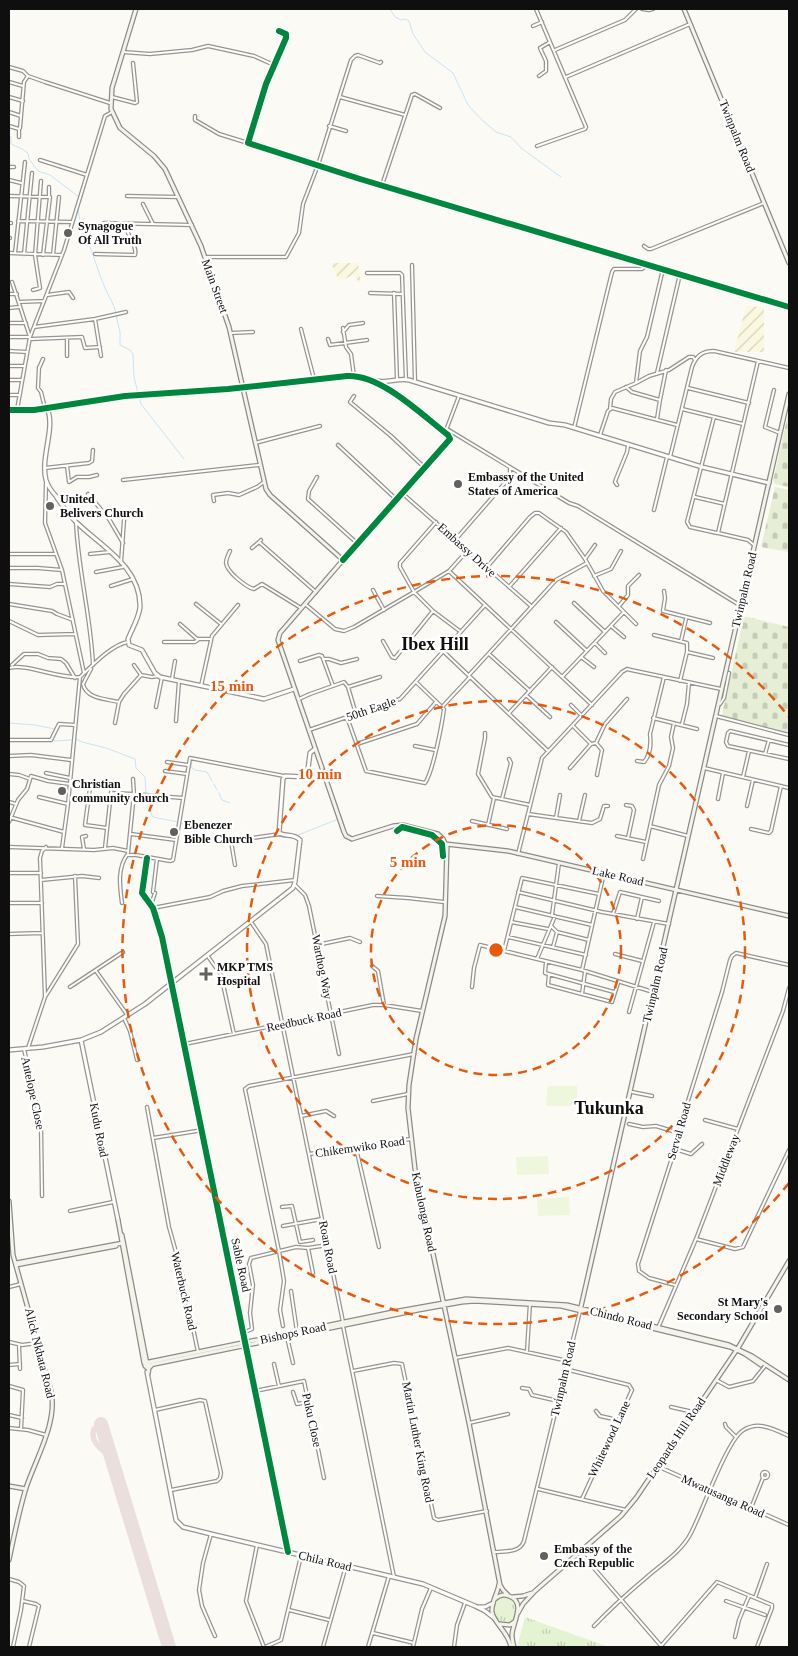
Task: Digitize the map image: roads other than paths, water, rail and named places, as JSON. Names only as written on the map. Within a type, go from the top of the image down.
[{"type":"main road","name":"Main Street","points":[[136,9],[110,97],[112,112],[120,128],[163,165],[192,225],[231,333],[259,464],[270,496],[343,560]]},
{"type":"main road","name":"Twinpalm Road","points":[[684,9],[789,263]]},
{"type":"main road","name":"Twinpalm Road","points":[[580,1310],[676,898],[688,836],[789,394]]},
{"type":"main road","points":[[343,560],[278,637],[279,646],[344,832],[348,838],[359,837],[403,825],[436,833],[442,837],[446,844]]},
{"type":"main road","name":"Lake Road","points":[[446,844],[484,847],[518,854],[789,916]]},
{"type":"main road","name":"Kabulonga Road","points":[[446,844],[446,902],[443,927],[414,1054],[408,1094],[408,1108],[415,1169],[469,1423],[499,1578],[502,1589],[510,1596]]},
{"type":"main road","points":[[670,888],[678,882]]},
{"type":"main road","points":[[676,898],[679,893],[684,891]]},
{"type":"main road","name":"Alick Nkhata Road","points":[[9,1201],[10,1239],[53,1402],[46,1435],[26,1489],[9,1560]]},
{"type":"main road","points":[[110,1245],[118,1240],[118,1220]]},
{"type":"main road","name":"Kudu Road","points":[[118,1220],[146,1365]]},
{"type":"main road","points":[[16,1264],[123,1244]]},
{"type":"main road","points":[[16,1264],[123,1244]]},
{"type":"main road","name":"Kudu Road","points":[[123,1244],[146,1365]]},
{"type":"main road","name":"Leopards Hill Road","points":[[518,1614],[523,1604],[535,1591],[626,1510],[733,1356],[789,1261]]},
{"type":"main road","name":"Chindo Road","points":[[443,1304],[474,1299],[561,1306],[580,1310],[737,1349],[789,1381]]},
{"type":"main road","name":"Bishops Road","points":[[153,1363],[443,1304]]},
{"type":"main road","name":"Bishops Road","points":[[146,1365],[198,1352],[287,1337],[343,1324]]},
{"type":"main road","points":[[741,1343],[743,1352],[735,1353],[733,1356],[731,1347],[741,1343]]},
{"type":"main road","points":[[145,1357],[153,1363],[149,1368],[148,1374]]},
{"type":"main road","points":[[9,1486],[26,1489]]},
{"type":"main road","name":"Kabulonga Road","points":[[494,1601],[498,1590],[499,1578]]},
{"type":"main road","name":"Leopards Hill Road","points":[[510,1596],[523,1596],[535,1591]]},
{"type":"main road","points":[[500,1596],[510,1596],[517,1603],[518,1614],[512,1636],[512,1647],[508,1636],[494,1619],[492,1609],[494,1601],[500,1596]]},
{"type":"main road","points":[[499,1624],[510,1625],[516,1620]]},
{"type":"street","points":[[536,9],[586,127],[585,129],[537,146]]},
{"type":"street","points":[[554,50],[625,20],[636,9]]},
{"type":"street","points":[[642,9],[653,9]]},
{"type":"street","points":[[533,26],[542,22]]},
{"type":"street","points":[[565,77],[690,24]]},
{"type":"street","points":[[248,143],[274,65],[286,38],[286,34],[279,31]]},
{"type":"street","points":[[539,76],[546,71],[546,64],[540,48],[550,42]]},
{"type":"street","points":[[123,52],[150,54],[192,50],[208,46],[254,56],[274,65]]},
{"type":"street","points":[[205,257],[286,257],[299,233],[303,204],[318,165],[349,66],[355,56],[358,55],[381,62]]},
{"type":"street","points":[[110,97],[135,104],[137,102],[134,63]]},
{"type":"street","points":[[9,67],[28,76],[110,103]]},
{"type":"street","points":[[19,137],[23,86],[24,80],[28,76]]},
{"type":"street","points":[[9,82],[23,86]]},
{"type":"street","points":[[382,185],[412,94],[440,108]]},
{"type":"street","points":[[9,97],[23,101]]},
{"type":"street","points":[[339,97],[405,115]]},
{"type":"street","points":[[9,112],[22,116]]},
{"type":"street","points":[[17,410],[30,338],[62,255],[105,116],[112,112]]},
{"type":"street","points":[[195,116],[195,120],[219,134],[789,308]]},
{"type":"street","points":[[9,126],[19,129]]},
{"type":"street","points":[[330,126],[346,131]]},
{"type":"street","points":[[40,160],[87,175]]},
{"type":"street","points":[[15,253],[25,162]]},
{"type":"street","points":[[9,166],[14,167]]},
{"type":"street","points":[[24,254],[32,173]]},
{"type":"street","points":[[9,180],[22,183]]},
{"type":"street","points":[[34,290],[40,288],[34,255],[40,181]]},
{"type":"street","points":[[43,254],[49,187]]},
{"type":"street","points":[[9,196],[49,196]]},
{"type":"street","points":[[126,196],[180,197]]},
{"type":"street","points":[[53,255],[59,197]]},
{"type":"street","points":[[644,246],[651,249],[764,202]]},
{"type":"street","points":[[144,204],[153,224]]},
{"type":"street","points":[[18,221],[72,222]]},
{"type":"street","points":[[104,223],[192,225]]},
{"type":"street","points":[[95,254],[135,254],[136,249],[126,228],[130,224]]},
{"type":"street","points":[[9,253],[62,255]]},
{"type":"street","points":[[574,428],[612,272],[614,269],[642,269],[648,264]]},
{"type":"street","points":[[412,265],[415,382]]},
{"type":"street","points":[[636,383],[640,351],[647,337],[663,269]]},
{"type":"street","points":[[367,273],[402,273],[406,380]]},
{"type":"street","points":[[657,373],[680,274]]},
{"type":"street","points":[[12,282],[30,338]]},
{"type":"street","points":[[47,295],[69,292],[73,298]]},
{"type":"street","points":[[370,293],[403,294]]},
{"type":"street","points":[[394,293],[397,379]]},
{"type":"street","points":[[9,294],[17,294]]},
{"type":"street","points":[[19,302],[44,301]]},
{"type":"street","points":[[9,308],[20,307]]},
{"type":"street","points":[[36,326],[95,319],[126,312]]},
{"type":"street","points":[[95,319],[102,356]]},
{"type":"street","points":[[9,323],[26,323]]},
{"type":"street","points":[[343,332],[349,325],[363,324]]},
{"type":"street","points":[[343,328],[345,343],[351,354],[354,376]]},
{"type":"street","points":[[301,329],[314,379]]},
{"type":"street","points":[[231,333],[253,332]]},
{"type":"street","points":[[9,337],[82,338],[85,348],[100,347]]},
{"type":"street","points":[[67,338],[67,356]]},
{"type":"street","points":[[328,338],[329,345],[367,340]]},
{"type":"street","points":[[654,510],[695,360],[701,354],[714,350],[789,368]]},
{"type":"street","points":[[9,351],[27,352]]},
{"type":"street","points":[[600,437],[614,394],[626,386],[666,370],[689,357],[693,357],[695,360]]},
{"type":"street","points":[[42,360],[39,367],[38,388],[50,416],[45,468],[45,523],[58,554],[84,673]]},
{"type":"street","points":[[718,533],[758,361]]},
{"type":"street","points":[[9,366],[24,366]]},
{"type":"street","points":[[657,420],[666,370]]},
{"type":"street","points":[[9,410],[46,408],[125,396],[243,387],[314,379],[354,376],[385,382],[397,379],[415,382],[702,467],[769,483]]},
{"type":"street","points":[[9,380],[22,380]]},
{"type":"street","points":[[343,560],[449,440],[445,433],[384,387],[373,381]]},
{"type":"street","points":[[384,387],[385,382]]},
{"type":"street","points":[[626,386],[632,392],[660,400]]},
{"type":"street","points":[[687,388],[749,403]]},
{"type":"street","points":[[774,390],[765,427],[780,433]]},
{"type":"street","points":[[9,395],[20,395]]},
{"type":"street","points":[[354,396],[350,402],[391,436],[425,468]]},
{"type":"street","points":[[445,433],[459,396]]},
{"type":"street","points":[[610,408],[678,425]]},
{"type":"street","points":[[682,408],[744,424]]},
{"type":"street","points":[[714,417],[687,522],[688,525],[748,540],[755,545]]},
{"type":"street","points":[[255,443],[320,426]]},
{"type":"street","points":[[447,429],[569,503],[578,506],[741,606]]},
{"type":"street","points":[[338,445],[397,500]]},
{"type":"street","points":[[617,485],[615,482],[628,446]]},
{"type":"street","points":[[45,468],[89,463],[92,461],[93,450]]},
{"type":"street","points":[[123,480],[259,464]]},
{"type":"street","points":[[67,466],[68,482],[77,477],[97,475]]},
{"type":"street","points":[[456,539],[510,477],[510,466]]},
{"type":"street","points":[[316,476],[308,494],[308,499],[358,544]]},
{"type":"street","points":[[9,662],[13,666],[75,678],[80,677],[100,658],[128,642],[140,606],[133,579],[125,566],[76,522],[59,502],[46,481]]},
{"type":"street","points":[[214,501],[213,495],[228,493],[239,495],[257,488],[264,482]]},
{"type":"street","points":[[88,494],[108,519],[123,543]]},
{"type":"street","name":"Embassy Drive","points":[[403,494],[531,606]]},
{"type":"street","points":[[695,496],[726,504]]},
{"type":"street","points":[[487,567],[535,513],[539,513],[561,528],[585,558],[603,591],[636,624]]},
{"type":"street","points":[[122,563],[124,520],[126,515],[129,514]]},
{"type":"street","points":[[76,522],[79,564],[89,619],[92,666],[83,684],[84,688],[91,695],[119,702]]},
{"type":"street","points":[[436,522],[400,564],[400,567],[414,592],[433,611],[461,632]]},
{"type":"street","points":[[509,587],[561,528]]},
{"type":"street","points":[[252,548],[260,541],[316,592]]},
{"type":"street","points":[[585,558],[595,545]]},
{"type":"street","points":[[305,604],[334,629],[339,631],[354,628],[450,571],[468,550]]},
{"type":"street","points":[[230,551],[226,560],[227,566],[246,586],[256,589],[262,584],[301,608]]},
{"type":"street","points":[[594,576],[611,569],[621,551]]},
{"type":"street","points":[[90,554],[111,552]]},
{"type":"street","points":[[9,554],[58,554]]},
{"type":"street","points":[[443,706],[556,580],[587,563]]},
{"type":"street","points":[[96,572],[125,566]]},
{"type":"street","points":[[9,568],[62,570]]},
{"type":"street","points":[[450,571],[592,705]]},
{"type":"street","points":[[619,606],[628,595],[628,586],[639,575]]},
{"type":"street","points":[[111,586],[133,579]]},
{"type":"street","points":[[9,584],[50,587],[57,584],[65,584]]},
{"type":"street","points":[[373,590],[384,610]]},
{"type":"street","points":[[664,590],[663,611],[710,623]]},
{"type":"street","points":[[574,603],[605,632]]},
{"type":"street","points":[[9,604],[52,611],[73,620]]},
{"type":"street","points":[[196,604],[221,624]]},
{"type":"street","points":[[200,686],[210,639],[238,605]]},
{"type":"street","name":"50th Eagle","points":[[309,730],[398,700],[444,652],[485,605]]},
{"type":"street","points":[[383,641],[392,658],[395,658],[433,611]]},
{"type":"street","points":[[562,677],[624,612]]},
{"type":"street","points":[[681,641],[686,618]]},
{"type":"street","points":[[9,621],[38,636],[76,634]]},
{"type":"street","points":[[556,622],[587,651]]},
{"type":"street","points":[[180,624],[199,639]]},
{"type":"street","points":[[611,626],[624,636]]},
{"type":"street","points":[[654,635],[687,643],[687,652],[680,681]]},
{"type":"street","points":[[164,642],[195,642],[199,639],[210,639]]},
{"type":"street","points":[[128,642],[129,645],[142,650],[160,676],[156,707]]},
{"type":"street","points":[[595,643],[605,654]]},
{"type":"street","points":[[444,652],[548,752]]},
{"type":"street","points":[[687,652],[713,658]]},
{"type":"street","points":[[9,668],[24,654],[38,654],[48,658],[61,659],[66,663],[75,678]]},
{"type":"street","points":[[489,654],[530,691]]},
{"type":"street","points":[[300,661],[319,655],[322,656],[333,686]]},
{"type":"street","points":[[582,657],[594,667]]},
{"type":"street","points":[[323,660],[329,659],[341,663],[357,660]]},
{"type":"street","points":[[172,679],[175,661]]},
{"type":"street","points":[[134,665],[141,675],[160,676],[264,699],[294,689]]},
{"type":"street","points":[[509,714],[552,667]]},
{"type":"street","points":[[518,854],[540,763],[548,752],[627,669],[721,689]]},
{"type":"street","points":[[718,704],[724,698],[729,673]]},
{"type":"street","points":[[115,723],[119,702],[141,675]]},
{"type":"street","points":[[348,687],[380,676]]},
{"type":"street","points":[[62,848],[80,677]]},
{"type":"street","points":[[637,761],[644,762],[647,760],[651,743],[650,734],[653,718],[664,677]]},
{"type":"street","points":[[176,721],[179,681]]},
{"type":"street","points":[[298,700],[344,682],[348,687],[356,714]]},
{"type":"street","points":[[347,717],[366,771],[423,783],[426,782],[444,711],[443,706],[416,682]]},
{"type":"street","points":[[682,724],[687,704],[689,683]]},
{"type":"street","points":[[526,695],[550,717]]},
{"type":"street","points":[[570,768],[591,744],[596,742],[605,724],[628,699]]},
{"type":"street","points":[[356,744],[417,724],[437,701]]},
{"type":"street","points":[[571,705],[582,716]]},
{"type":"street","points":[[716,716],[789,734]]},
{"type":"street","points":[[653,718],[697,729]]},
{"type":"street","points":[[643,859],[658,785],[670,766],[674,748],[671,737],[674,723]]},
{"type":"street","points":[[9,740],[50,740],[59,724],[75,725]]},
{"type":"street","points":[[573,726],[591,744]]},
{"type":"street","points":[[789,745],[729,732],[726,742],[728,746],[789,759]]},
{"type":"street","points":[[485,733],[478,774],[489,794],[494,798],[530,805]]},
{"type":"street","points":[[765,754],[769,740]]},
{"type":"street","points":[[596,742],[602,750],[597,775]]},
{"type":"street","points":[[415,746],[435,750]]},
{"type":"street","points":[[9,847],[118,848],[147,858],[172,861],[190,758],[285,776],[307,777],[310,753],[315,749]]},
{"type":"street","points":[[743,778],[750,751]]},
{"type":"street","points":[[9,756],[31,755],[71,760]]},
{"type":"street","points":[[502,799],[511,763],[509,758]]},
{"type":"street","points":[[167,762],[188,765]]},
{"type":"street","points":[[704,768],[789,788]]},
{"type":"street","points":[[165,772],[187,774]]},
{"type":"street","points":[[46,773],[70,778]]},
{"type":"street","points":[[718,799],[723,773]]},
{"type":"street","points":[[9,774],[30,779]]},
{"type":"street","points":[[9,822],[16,804],[27,789],[32,776],[48,781],[70,784]]},
{"type":"street","points":[[280,834],[281,801],[283,779],[285,776]]},
{"type":"street","points":[[122,902],[120,877],[124,860],[128,853],[134,794],[133,779]]},
{"type":"street","points":[[747,806],[753,780]]},
{"type":"street","points":[[105,848],[113,782]]},
{"type":"street","points":[[751,829],[769,833],[771,831],[781,786]]},
{"type":"street","points":[[90,788],[85,825],[107,828]]},
{"type":"street","points":[[111,793],[183,798]]},
{"type":"street","points":[[556,818],[560,795]]},
{"type":"street","points":[[579,821],[584,795]]},
{"type":"street","points":[[39,797],[68,804]]},
{"type":"street","points":[[488,825],[494,798]]},
{"type":"street","points":[[9,802],[16,804]]},
{"type":"street","points":[[626,804],[632,806],[634,810],[628,838]]},
{"type":"street","points":[[528,814],[596,822],[600,819],[603,807],[608,806]]},
{"type":"street","points":[[10,818],[64,832]]},
{"type":"street","points":[[472,821],[507,829]]},
{"type":"street","points":[[650,826],[688,836]]},
{"type":"street","points":[[397,831],[402,827],[432,835],[442,844],[443,856]]},
{"type":"street","points":[[130,834],[176,840]]},
{"type":"street","points":[[9,1050],[92,1037],[126,1017],[251,922],[295,885],[300,840],[296,836],[280,834],[231,841],[235,865]]},
{"type":"street","points":[[84,849],[82,837],[86,836]]},
{"type":"street","points":[[617,836],[646,842]]},
{"type":"street","points":[[45,997],[41,853],[46,847]]},
{"type":"street","name":"Sable Road","points":[[147,858],[142,893],[152,906],[159,924],[288,1552]]},
{"type":"street","points":[[157,859],[152,906],[210,897],[232,888],[296,880]]},
{"type":"street","points":[[537,959],[552,926],[559,863]]},
{"type":"street","points":[[9,873],[41,874]]},
{"type":"street","points":[[582,994],[584,984],[583,971],[604,873]]},
{"type":"street","points":[[41,880],[75,876],[99,878]]},
{"type":"street","points":[[26,1048],[45,997],[78,944],[75,876]]},
{"type":"street","points":[[504,951],[521,879],[599,894]]},
{"type":"street","name":"Warthog Way","points":[[295,885],[307,899],[339,1054]]},
{"type":"street","points":[[518,892],[613,914],[669,924]]},
{"type":"street","points":[[613,914],[620,892],[659,901]]},
{"type":"street","points":[[377,896],[446,902]]},
{"type":"street","points":[[637,919],[642,897]]},
{"type":"street","points":[[9,903],[42,903]]},
{"type":"street","points":[[515,907],[592,925]]},
{"type":"street","name":"Roan Road","points":[[251,922],[266,944],[394,1577]]},
{"type":"street","points":[[511,922],[549,929]]},
{"type":"street","points":[[629,1012],[654,922]]},
{"type":"street","points":[[552,926],[557,932],[589,940]]},
{"type":"street","points":[[553,947],[557,932]]},
{"type":"street","points":[[9,934],[42,933]]},
{"type":"street","points":[[508,937],[586,955]]},
{"type":"street","points":[[317,944],[350,938],[360,942]]},
{"type":"street","points":[[472,987],[479,946],[583,971],[653,992]]},
{"type":"street","points":[[70,987],[123,952]]},
{"type":"street","points":[[615,954],[643,961]]},
{"type":"street","name":"Serval Road","points":[[675,1285],[646,1276],[639,1271],[638,1267],[675,1149],[730,960],[734,954],[740,954],[789,965]]},
{"type":"street","points":[[207,955],[222,975],[234,1034]]},
{"type":"street","points":[[546,962],[544,972],[614,992]]},
{"type":"street","points":[[372,966],[378,971],[384,1005]]},
{"type":"street","points":[[95,970],[126,1017],[137,1060]]},
{"type":"street","points":[[549,974],[548,985],[612,1002],[618,982]]},
{"type":"street","name":"Middleway","points":[[658,1329],[696,1239],[783,1011],[789,988]]},
{"type":"street","name":"Reedbuck Road","points":[[184,1044],[373,1006],[384,1005],[423,1012]]},
{"type":"street","name":"Kudu Road","points":[[81,1040],[118,1220]]},
{"type":"street","name":"Antelope Close","points":[[26,1048],[42,1125],[42,1196]]},
{"type":"street","points":[[283,1326],[280,1310],[284,1281],[244,1091],[249,1086],[292,1076],[414,1054]]},
{"type":"street","points":[[630,1091],[652,1096]]},
{"type":"street","points":[[373,1101],[408,1094]]},
{"type":"street","name":"Waterbuck Road","points":[[146,1107],[170,1230],[181,1270],[198,1352]]},
{"type":"street","points":[[301,1116],[326,1111],[334,1116]]},
{"type":"street","points":[[705,1120],[738,1129]]},
{"type":"street","points":[[629,1124],[645,1127],[656,1126],[679,1133]]},
{"type":"street","points":[[153,1138],[202,1130]]},
{"type":"street","name":"Chikemwiko Road","points":[[309,1154],[411,1139]]},
{"type":"street","points":[[675,1149],[691,1154],[702,1144]]},
{"type":"street","points":[[356,1148],[379,1247]]},
{"type":"street","points":[[696,1239],[735,1249],[743,1247],[789,1150]]},
{"type":"street","points":[[70,1211],[114,1202]]},
{"type":"street","points":[[282,1206],[292,1205],[300,1242],[313,1240]]},
{"type":"street","points":[[283,1226],[322,1219]]},
{"type":"street","points":[[244,1333],[252,1329],[250,1313],[253,1284],[249,1262],[255,1256],[279,1251],[299,1247],[328,1246]]},
{"type":"street","points":[[308,1248],[313,1273]]},
{"type":"street","points":[[9,1287],[22,1284]]},
{"type":"street","points":[[291,1291],[298,1332]]},
{"type":"street","points":[[527,1351],[530,1303]]},
{"type":"street","name":"Twinpalm Road","points":[[494,1552],[514,1551],[523,1546],[580,1310]]},
{"type":"street","points":[[287,1337],[293,1363]]},
{"type":"street","points":[[9,1342],[20,1345],[38,1343]]},
{"type":"street","points":[[20,1345],[20,1369]]},
{"type":"street","points":[[455,1358],[505,1348],[527,1351],[568,1361]]},
{"type":"street","name":"Martin Luther King Road","points":[[352,1371],[394,1363],[402,1364],[434,1518],[438,1520],[487,1511]]},
{"type":"street","points":[[9,1365],[20,1364]]},
{"type":"street","points":[[274,1364],[279,1386]]},
{"type":"street","name":"Kudu Road","points":[[146,1365],[176,1520]]},
{"type":"street","points":[[716,1380],[729,1387],[751,1382],[765,1366]]},
{"type":"street","name":"Whitewood Lane","points":[[565,1369],[630,1386],[632,1392],[582,1499]]},
{"type":"street","name":"Puku Close","points":[[255,1391],[304,1381],[324,1478]]},
{"type":"street","points":[[9,1386],[23,1390],[21,1429]]},
{"type":"street","points":[[522,1388],[529,1389],[532,1395],[558,1401]]},
{"type":"street","points":[[293,1392],[297,1404],[308,1402]]},
{"type":"street","points":[[154,1410],[200,1400],[205,1401],[221,1473],[220,1478],[215,1481],[170,1490]]},
{"type":"street","points":[[671,1407],[693,1412]]},
{"type":"street","points":[[596,1411],[600,1416],[618,1420]]},
{"type":"street","points":[[469,1423],[508,1414]]},
{"type":"street","points":[[9,1415],[22,1418]]},
{"type":"street","points":[[725,1424],[736,1437]]},
{"type":"street","points":[[594,1626],[621,1599],[687,1541],[736,1437],[747,1428],[758,1426],[770,1427],[789,1436]]},
{"type":"street","points":[[9,1428],[46,1435]]},
{"type":"street","name":"Mwatusanga Road","points":[[657,1466],[789,1525]]},
{"type":"street","points":[[751,1508],[763,1478]]},
{"type":"street","points":[[538,1490],[626,1510]]},
{"type":"street","name":"Chila Road","points":[[176,1520],[183,1527],[394,1577],[431,1588],[475,1606],[485,1611],[494,1619]]},
{"type":"street","points":[[211,1534],[200,1575],[199,1590],[202,1606],[216,1636]]},
{"type":"street","points":[[257,1545],[246,1601],[265,1647],[281,1640],[301,1556]]},
{"type":"street","points":[[580,1552],[662,1647],[716,1582],[770,1603],[772,1606],[757,1647]]},
{"type":"street","points":[[755,1598],[767,1564]]},
{"type":"street","points":[[323,1647],[346,1566]]},
{"type":"street","points":[[368,1647],[389,1576]]},
{"type":"street","points":[[9,1579],[19,1582],[24,1586],[13,1647]]},
{"type":"street","points":[[413,1647],[422,1609],[431,1588]]},
{"type":"street","points":[[735,1637],[739,1620],[749,1596]]},
{"type":"street","points":[[22,1601],[39,1606],[29,1647]]},
{"type":"street","name":"Chila Road","points":[[475,1606],[485,1607],[494,1601]]},
{"type":"street","points":[[726,1601],[765,1615]]},
{"type":"street","points":[[454,1647],[457,1624],[465,1603]]},
{"type":"street","points":[[289,1610],[330,1620]]},
{"type":"street","points":[[372,1633],[414,1643]]},
{"type":"waterway","points":[[390,9],[395,17],[409,21],[413,34],[425,52],[453,73],[468,105],[482,120],[496,132],[511,137],[521,148],[561,177]]},
{"type":"waterway","points":[[9,136],[11,137],[11,144],[28,153],[29,159],[38,171],[50,175],[79,197]]},
{"type":"waterway","points":[[77,203],[75,207],[78,208],[80,222],[84,228],[116,313]]},
{"type":"waterway","points":[[116,315],[120,332],[120,345],[130,350],[133,354],[134,377],[138,393]]},
{"type":"waterway","points":[[139,397],[141,404],[184,459]]},
{"type":"waterway","points":[[9,723],[55,729]]},
{"type":"waterway","points":[[56,733],[53,738],[54,741],[71,740]]},
{"type":"waterway","points":[[76,739],[135,759],[136,768],[145,777],[146,793]]},
{"type":"waterway","points":[[192,761],[191,767],[195,770],[207,772],[212,781]]},
{"type":"waterway","points":[[214,784],[217,790]]},
{"type":"waterway","points":[[219,793],[222,800],[230,803]]},
{"type":"waterway","points":[[148,796],[153,817],[178,822]]},
{"type":"waterway","points":[[298,835],[336,820]]},
{"type":"waterway","points":[[181,823],[194,823]]},
{"type":"waterway","points":[[197,823],[203,824],[210,830]]},
{"type":"waterway","points":[[213,833],[223,844],[229,843]]},
{"type":"waterway","points":[[262,838],[268,837]]},
{"type":"waterway","points":[[271,837],[295,838]]},
{"type":"waterway","points":[[251,840],[259,839]]},
{"type":"waterway","points":[[238,842],[248,840]]},
{"type":"place","name":"Synagogue Of All Truth","points":[[68,233]]},
{"type":"place","name":"Embassy of the United States of America","points":[[458,484]]},
{"type":"place","name":"United Belivers Church","points":[[50,506]]},
{"type":"place","name":"Christian community church","points":[[62,791]]},
{"type":"place","name":"Ebenezer Bible Church","points":[[174,832]]},
{"type":"place","name":"MKP TMS Hospital","points":[[206,974]]},
{"type":"place","name":"St Mary's Secondary School","points":[[778,1309]]},
{"type":"place","name":"Embassy of the Czech Republic","points":[[544,1556]]},
{"type":"district","name":"Ibex Hill","points":[[435,644]]},
{"type":"district","name":"Tukunka","points":[[609,1108]]}]
